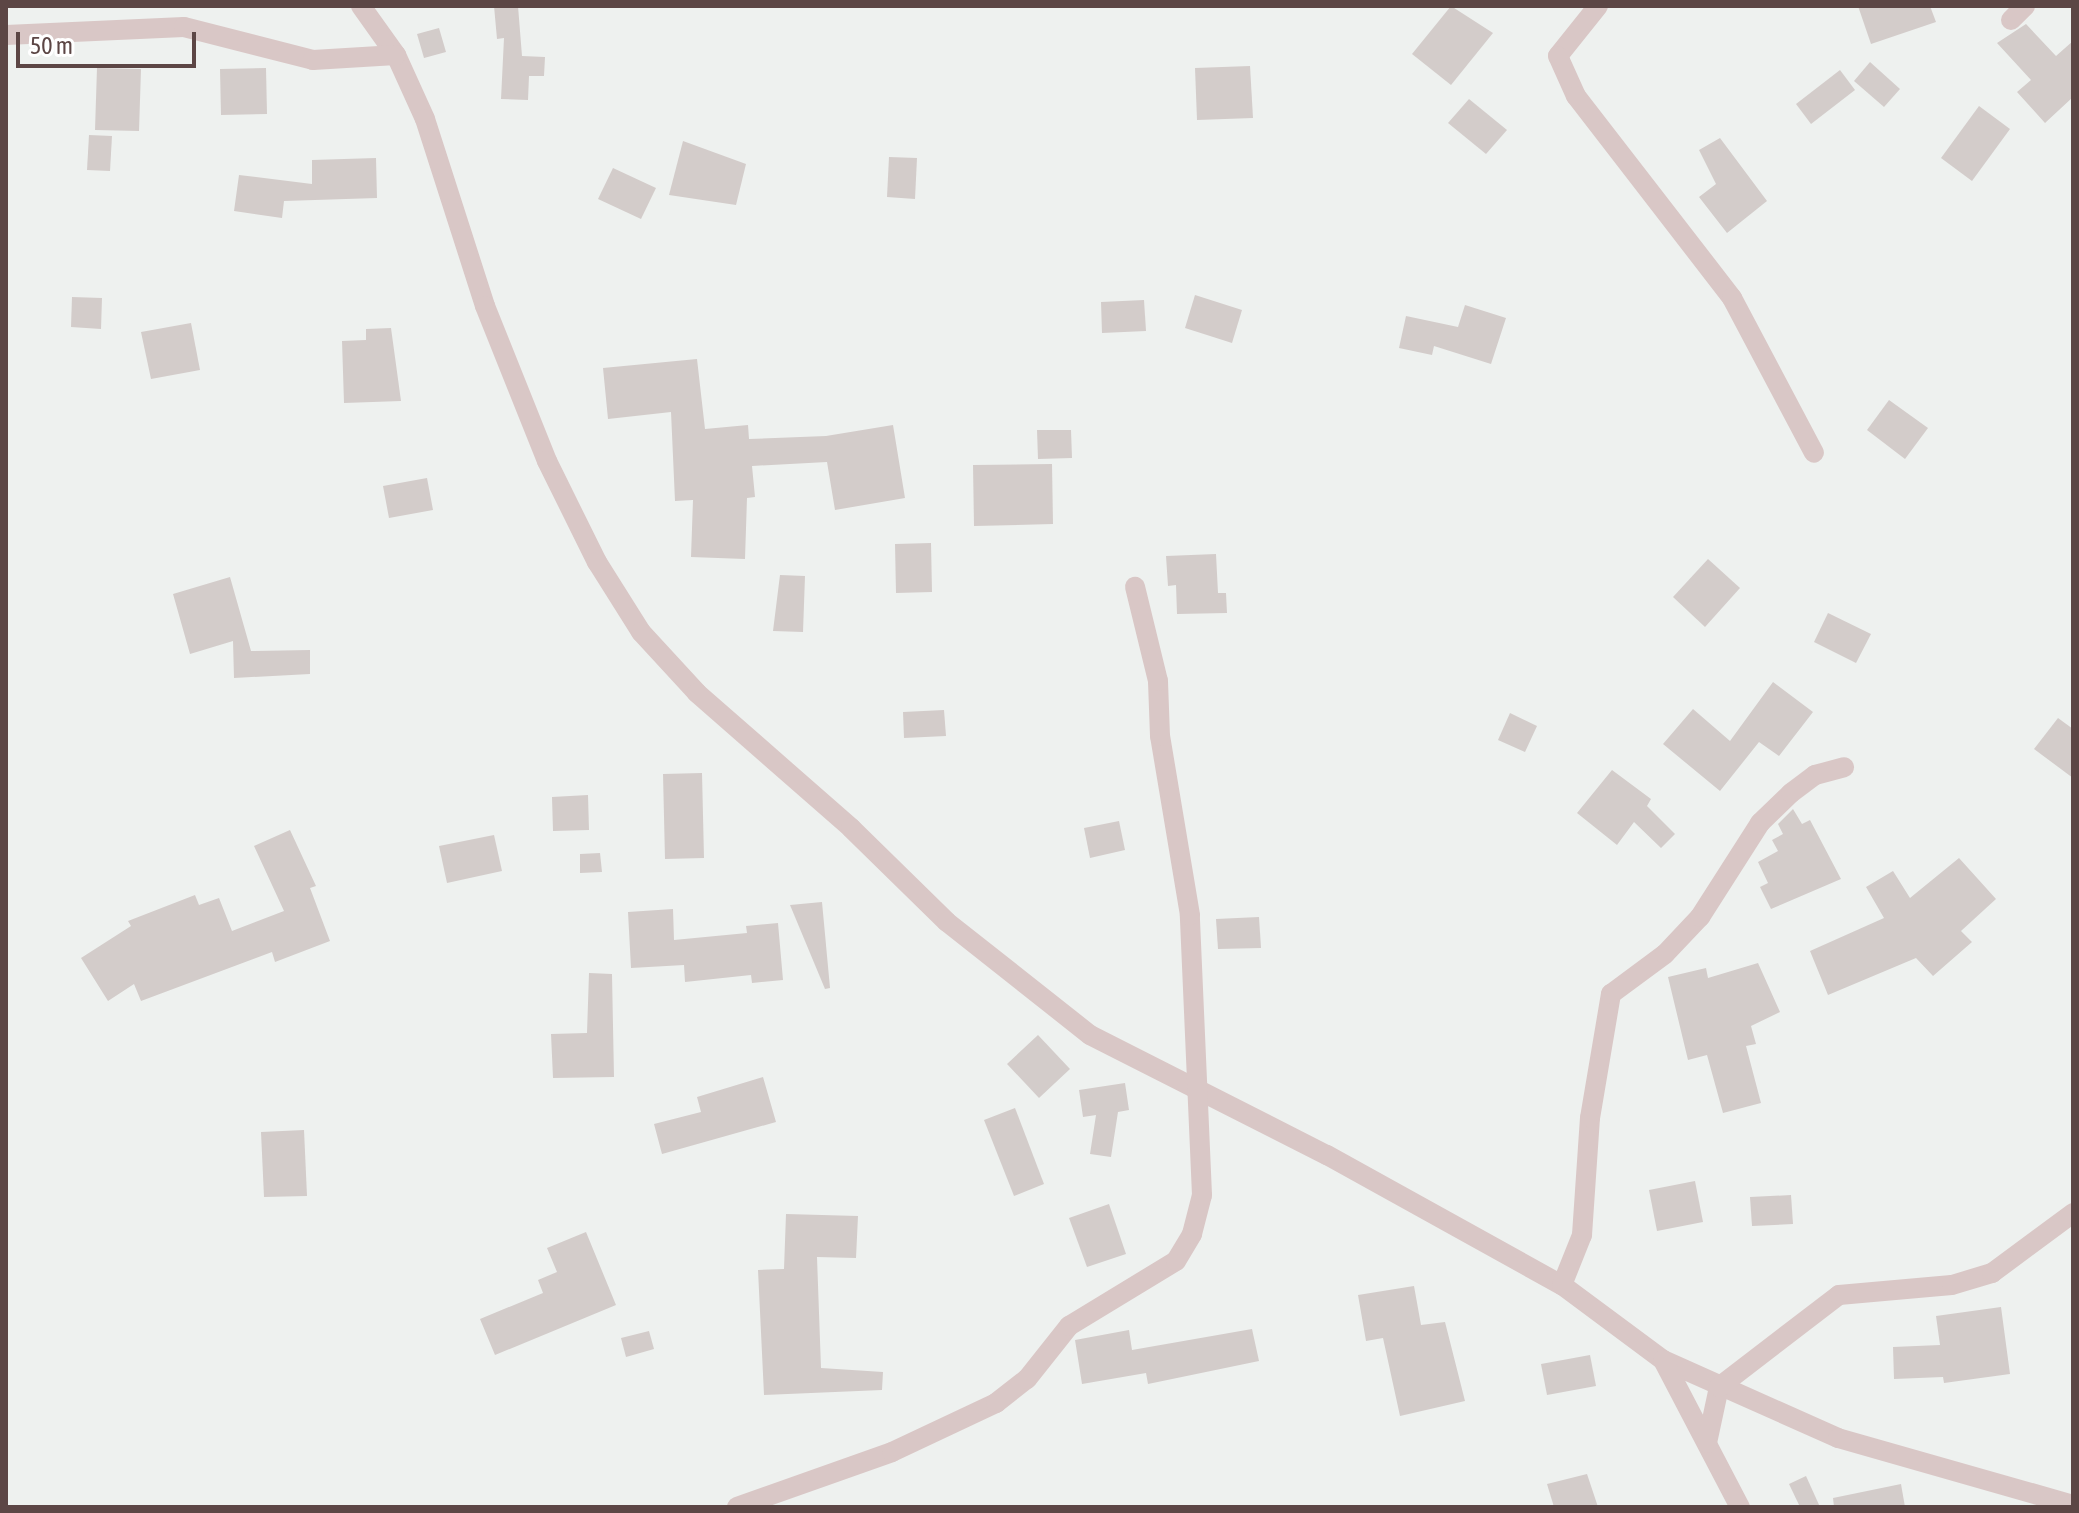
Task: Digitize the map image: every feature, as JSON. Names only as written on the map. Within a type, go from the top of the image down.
[{"type":"street","points":[[361,6],[396,55],[425,119],[513,384],[597,562],[641,632],[697,693],[1006,973],[1090,1035],[1200,1094],[1327,1155],[1562,1285],[1663,1360],[1838,1438],[2073,1505]]},
{"type":"street","points":[[1598,6],[1558,56],[1576,96],[1732,298],[1814,453]]},
{"type":"street","points":[[6,35],[184,27],[313,60],[396,55]]},
{"type":"street","points":[[737,1507],[892,1452],[996,1403],[1027,1379],[1069,1326],[1176,1261],[1192,1234],[1202,1195],[1190,915],[1160,736],[1158,681],[1135,587]]},
{"type":"street","points":[[1562,1285],[1582,1235],[1590,1118],[1611,994],[1665,954],[1700,917],[1760,823],[1815,775],[1844,767]]},
{"type":"street","points":[[1707,1443],[1719,1387],[1839,1295],[1952,1285],[1992,1273],[2073,1213]]},
{"type":"street","points":[[1663,1360],[1740,1507]]},
{"type":"building","points":[[494,6],[518,6],[522,56],[545,57],[544,76],[529,76],[528,100],[501,99],[504,38],[497,39]]},
{"type":"building","points":[[1451,6],[1493,33],[1451,85],[1412,54]]},
{"type":"building","points":[[1858,6],[1930,6],[1936,22],[1871,44]]},
{"type":"building","points":[[2026,24],[2056,56],[2073,41],[2073,97],[2045,123],[2017,92],[2031,80],[1997,43]]},
{"type":"building","points":[[439,28],[446,52],[424,58],[417,34]]},
{"type":"building","points":[[1870,62],[1900,89],[1884,107],[1854,81]]},
{"type":"building","points":[[1250,66],[1253,118],[1197,120],[1195,68]]},
{"type":"building","points":[[97,68],[141,69],[139,131],[95,130]]},
{"type":"building","points":[[266,68],[267,114],[221,115],[220,69]]},
{"type":"building","points":[[1840,70],[1855,90],[1811,124],[1796,104]]},
{"type":"building","points":[[1469,99],[1507,130],[1486,154],[1448,123]]},
{"type":"building","points":[[1979,106],[2010,129],[1972,181],[1941,158]]},
{"type":"building","points":[[89,135],[112,136],[110,171],[87,170]]},
{"type":"building","points":[[1720,138],[1767,201],[1727,233],[1699,197],[1716,184],[1699,150]]},
{"type":"building","points":[[683,141],[746,164],[736,205],[669,195]]},
{"type":"building","points":[[889,157],[917,158],[915,199],[887,197]]},
{"type":"building","points":[[376,158],[377,198],[284,201],[282,218],[234,211],[239,175],[312,184],[312,160]]},
{"type":"building","points":[[613,168],[656,188],[641,219],[598,199]]},
{"type":"building","points":[[1195,295],[1242,310],[1232,343],[1185,328]]},
{"type":"building","points":[[72,297],[102,298],[101,329],[71,327]]},
{"type":"building","points":[[1144,300],[1146,331],[1102,333],[1101,302]]},
{"type":"building","points":[[1465,305],[1506,318],[1491,364],[1434,346],[1432,355],[1399,348],[1406,316],[1458,327]]},
{"type":"building","points":[[191,323],[200,370],[151,379],[141,332]]},
{"type":"building","points":[[391,328],[401,401],[344,403],[342,341],[366,340],[366,329]]},
{"type":"building","points":[[697,359],[705,429],[748,425],[749,439],[826,436],[893,425],[905,498],[835,510],[827,462],[752,466],[755,497],[747,498],[745,559],[691,557],[693,500],[675,501],[671,412],[608,419],[603,368]]},
{"type":"building","points":[[1889,400],[1928,428],[1905,459],[1867,430]]},
{"type":"building","points":[[1037,430],[1071,430],[1072,458],[1038,459]]},
{"type":"building","points":[[1052,464],[1053,524],[974,526],[973,465]]},
{"type":"building","points":[[427,478],[433,510],[389,518],[383,486]]},
{"type":"building","points":[[931,543],[932,592],[896,593],[895,544]]},
{"type":"building","points":[[1216,554],[1218,593],[1226,593],[1227,613],[1177,614],[1176,585],[1168,586],[1166,556]]},
{"type":"building","points":[[1708,559],[1740,588],[1705,627],[1673,597]]},
{"type":"building","points":[[780,575],[805,576],[803,632],[773,631]]},
{"type":"building","points":[[230,577],[251,651],[310,650],[310,674],[234,678],[233,641],[190,654],[173,594]]},
{"type":"building","points":[[1828,613],[1871,634],[1856,663],[1814,642]]},
{"type":"building","points":[[1773,682],[1813,712],[1779,756],[1759,742],[1720,791],[1663,744],[1693,709],[1730,741]]},
{"type":"building","points":[[944,710],[946,736],[904,738],[903,712]]},
{"type":"building","points":[[1510,713],[1537,726],[1525,752],[1498,740]]},
{"type":"building","points":[[2058,718],[2073,729],[2073,778],[2034,749]]},
{"type":"building","points":[[1612,770],[1651,799],[1647,806],[1675,834],[1661,848],[1634,822],[1617,845],[1577,813]]},
{"type":"building","points":[[702,773],[704,858],[665,859],[663,774]]},
{"type":"building","points":[[588,795],[589,830],[553,831],[552,797]]},
{"type":"building","points":[[1793,809],[1802,824],[1810,820],[1841,879],[1771,909],[1760,887],[1768,883],[1758,862],[1778,851],[1772,840],[1783,834],[1778,824]]},
{"type":"building","points":[[1119,821],[1125,850],[1090,858],[1084,828]]},
{"type":"building","points":[[290,830],[316,886],[310,888],[330,941],[275,962],[272,952],[141,1001],[134,984],[108,1001],[81,958],[131,926],[128,921],[195,895],[199,905],[219,898],[232,931],[284,911],[254,846]]},
{"type":"building","points":[[494,835],[502,871],[447,883],[439,846]]},
{"type":"building","points":[[600,853],[602,872],[580,873],[580,854]]},
{"type":"building","points":[[1959,858],[1996,899],[1961,931],[1972,942],[1933,976],[1916,958],[1828,995],[1810,951],[1884,918],[1866,887],[1893,871],[1910,898]]},
{"type":"building","points":[[822,902],[830,988],[825,989],[790,905]]},
{"type":"building","points":[[673,909],[674,940],[747,933],[746,926],[778,923],[783,980],[752,983],[751,975],[685,982],[684,965],[631,968],[628,912]]},
{"type":"building","points":[[1259,917],[1261,948],[1218,949],[1216,919]]},
{"type":"building","points":[[1758,963],[1780,1012],[1751,1026],[1756,1044],[1746,1046],[1761,1103],[1723,1113],[1707,1055],[1688,1060],[1668,977],[1706,968],[1708,978]]},
{"type":"building","points":[[589,973],[612,974],[614,1077],[553,1078],[551,1034],[587,1033]]},
{"type":"building","points":[[1038,1035],[1070,1069],[1039,1098],[1007,1064]]},
{"type":"building","points":[[763,1077],[776,1122],[662,1154],[654,1124],[701,1112],[697,1097]]},
{"type":"building","points":[[1125,1083],[1129,1110],[1118,1112],[1111,1157],[1090,1154],[1096,1115],[1083,1117],[1079,1090]]},
{"type":"building","points":[[1015,1108],[1044,1184],[1014,1196],[984,1120]]},
{"type":"building","points":[[304,1130],[307,1196],[264,1197],[261,1132]]},
{"type":"building","points":[[1695,1181],[1703,1222],[1657,1231],[1649,1190]]},
{"type":"building","points":[[1791,1195],[1793,1224],[1752,1226],[1750,1197]]},
{"type":"building","points":[[1109,1204],[1126,1254],[1087,1267],[1069,1218]]},
{"type":"building","points":[[786,1214],[858,1216],[856,1258],[817,1257],[821,1368],[883,1372],[882,1390],[764,1395],[758,1270],[784,1269]]},
{"type":"building","points":[[586,1232],[616,1305],[495,1355],[480,1319],[543,1293],[538,1280],[557,1272],[547,1248]]},
{"type":"building","points":[[1414,1286],[1421,1325],[1445,1322],[1465,1401],[1400,1416],[1383,1338],[1366,1341],[1358,1295]]},
{"type":"building","points":[[2001,1307],[2010,1374],[1944,1383],[1943,1377],[1894,1379],[1893,1347],[1940,1345],[1936,1316]]},
{"type":"building","points":[[1252,1329],[1259,1361],[1148,1384],[1146,1373],[1082,1384],[1075,1340],[1129,1330],[1132,1350]]},
{"type":"building","points":[[649,1331],[654,1349],[626,1357],[621,1338]]},
{"type":"building","points":[[1590,1355],[1596,1386],[1547,1395],[1541,1364]]},
{"type":"building","points":[[1587,1474],[1598,1507],[1554,1507],[1547,1484]]},
{"type":"building","points":[[1806,1476],[1820,1507],[1800,1507],[1789,1484]]},
{"type":"building","points":[[1901,1484],[1905,1507],[1834,1507],[1833,1498]]}]
